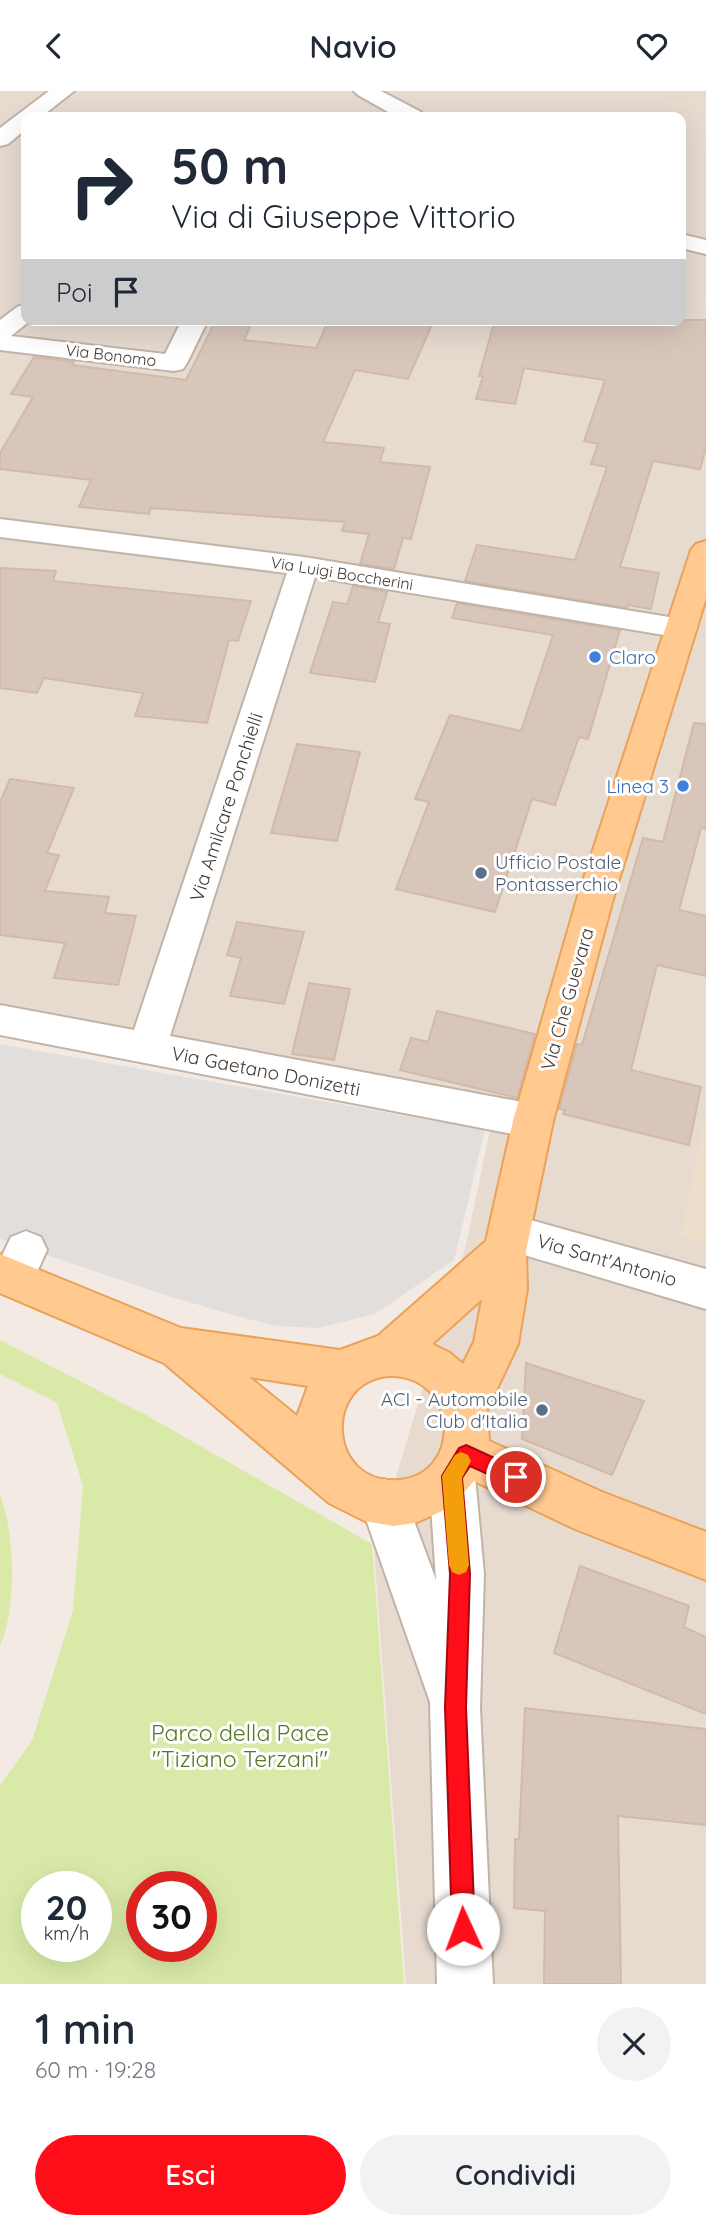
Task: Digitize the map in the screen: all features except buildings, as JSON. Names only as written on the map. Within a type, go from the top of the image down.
[{"type":"main road","name":"Via Che Guevara","points":[[466,1406],[496,1344],[505,1289],[507,1242],[533,1121],[599,886],[706,550]]},
{"type":"main road","points":[[387,1356],[507,1242]]},
{"type":"main road","points":[[13,1267],[180,1348],[340,1480],[360,1495],[384,1501],[409,1501],[432,1493],[459,1465],[470,1430],[466,1406],[453,1384],[435,1368],[412,1359],[387,1356],[364,1361],[345,1372],[328,1390],[318,1412],[317,1436],[324,1460],[340,1480]]},
{"type":"main road","points":[[180,1348],[264,1358],[345,1372]]},
{"type":"main road","points":[[459,1465],[706,1556]]},
{"type":"street","points":[[35,112],[62,91]]},
{"type":"street","points":[[365,91],[407,105]]},
{"type":"street","points":[[0,139],[21,123]]},
{"type":"street","points":[[686,242],[706,247]]},
{"type":"street","points":[[0,332],[21,316]]},
{"type":"street","name":"Via Bonomo","points":[[0,342],[174,363],[192,326]]},
{"type":"street","name":"Via Luigi Boccherini","points":[[0,529],[304,566],[682,628]]},
{"type":"street","name":"Via Amilcare Ponchielli","points":[[147,1048],[304,566]]},
{"type":"street","name":"Via Gaetano Donizetti","points":[[0,1020],[533,1121]]},
{"type":"street","name":"Via Sant'Antonio","points":[[507,1242],[706,1289]]},
{"type":"street","points":[[459,1465],[460,1574],[456,1707],[465,1984]]},
{"type":"street","points":[[384,1501],[456,1707]]},
{"type":"shaded area","points":[[0,91],[706,91],[706,1984],[406,1984],[374,1549],[465,1249],[491,1126],[0,1036]]},
{"type":"shaded area","points":[[0,1044],[485,1130],[454,1260],[375,1314],[318,1328],[276,1326],[244,1318],[168,1296],[0,1239]]},
{"type":"shaded area","points":[[706,1112],[706,1243],[681,1236]]},
{"type":"green space","name":"Parco della Pace \"Tiziano Terzani\"","points":[[0,1340],[146,1415],[372,1544],[404,1984],[0,1984],[0,1785],[32,1741],[73,1610],[83,1486],[57,1403],[0,1374]]},
{"type":"green space","points":[[0,1495],[9,1529],[12,1571],[9,1612],[0,1646]]},
{"type":"slow traffic","points":[[459,1565],[452,1476],[461,1461]]},
{"type":"place","name":"Claro","points":[[595,657]]},
{"type":"place","name":"Linea 3","points":[[683,786]]},
{"type":"place","name":"Ufficio Postale Pontasserchio","points":[[481,873]]},
{"type":"place","name":"ACI - Automobile Club d'Italia","points":[[542,1410]]},
{"type":"route","points":[[463,1929],[456,1707],[460,1574],[452,1476],[466,1454],[516,1477]]}]
